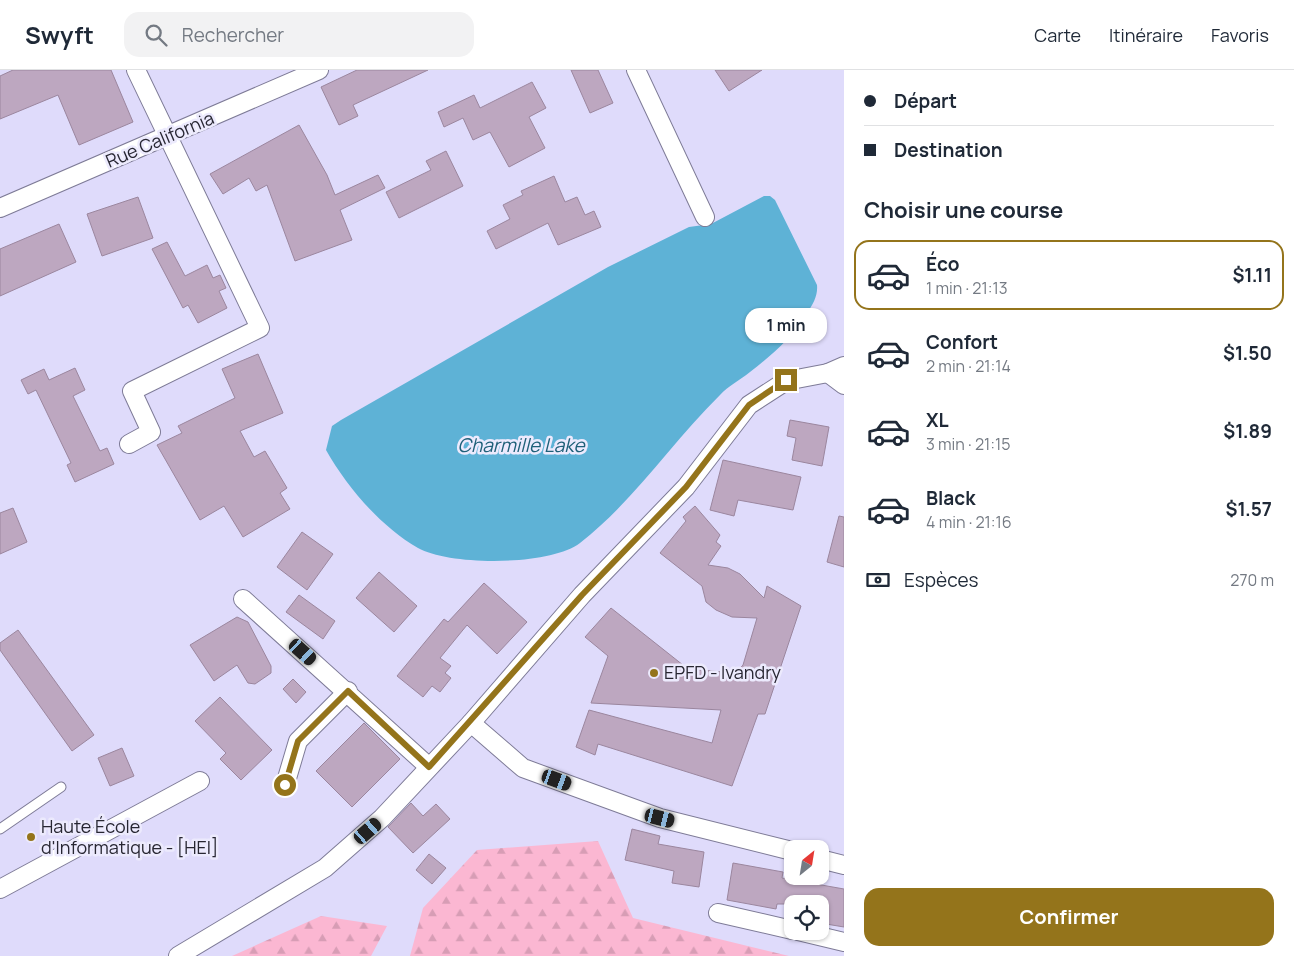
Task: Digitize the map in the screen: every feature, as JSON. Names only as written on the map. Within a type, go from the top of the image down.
[{"type":"street","points":[[129,444],[151,432],[132,391],[260,328],[136,70]]},
{"type":"street","name":"Rue California","points":[[0,208],[169,137],[319,70]]},
{"type":"street","points":[[636,70],[705,217]]},
{"type":"street","points":[[178,956],[325,868],[382,818],[471,723],[582,595],[686,487],[749,405],[786,380],[828,373],[844,366]]},
{"type":"street","points":[[828,373],[844,385]]},
{"type":"street","points":[[243,599],[348,691],[429,767]]},
{"type":"street","points":[[285,785],[298,741],[348,691]]},
{"type":"street","points":[[471,723],[523,768],[660,818],[784,849]]},
{"type":"street","points":[[0,889],[200,781]]},
{"type":"street","points":[[829,861],[844,865]]},
{"type":"street","points":[[718,913],[784,928]]},
{"type":"street","points":[[829,938],[844,942]]},
{"type":"lane","points":[[0,829],[61,787]]},
{"type":"green space","points":[[598,841],[633,918],[789,956],[410,956],[423,908],[477,850]]},
{"type":"green space","points":[[321,916],[387,926],[371,956],[232,956]]},
{"type":"water","name":"Charmille Lake","points":[[764,196],[770,196],[775,200],[817,285],[817,293],[813,303],[801,322],[782,345],[723,392],[702,413],[618,509],[580,543],[566,551],[547,556],[500,561],[453,558],[433,554],[418,548],[391,529],[366,505],[334,464],[326,450],[332,426],[341,420],[608,267],[689,227],[711,224]]},
{"type":"building","points":[[13,70],[111,70],[133,122],[79,145],[58,95],[0,119],[0,76]]},
{"type":"building","points":[[357,70],[428,70],[353,105],[358,116],[339,125],[321,87]]},
{"type":"building","points":[[571,70],[598,70],[613,103],[590,113]]},
{"type":"building","points":[[715,70],[762,70],[729,91]]},
{"type":"building","points":[[532,82],[546,108],[529,117],[545,148],[509,167],[490,132],[473,140],[463,118],[444,127],[438,112],[474,95],[480,108]]},
{"type":"building","points":[[299,125],[327,175],[335,195],[378,175],[385,188],[340,210],[352,240],[295,261],[267,185],[256,191],[249,178],[223,194],[210,174]]},
{"type":"building","points":[[446,151],[463,186],[399,218],[386,192],[431,170],[426,161]]},
{"type":"building","points":[[554,176],[565,202],[577,197],[585,215],[594,211],[601,227],[558,245],[548,223],[496,249],[487,231],[510,219],[503,205],[523,195],[521,191]]},
{"type":"building","points":[[138,197],[153,238],[102,256],[87,214]]},
{"type":"building","points":[[59,224],[76,262],[0,296],[0,249]]},
{"type":"building","points":[[167,242],[185,276],[207,265],[213,278],[220,275],[226,288],[219,291],[227,308],[198,323],[188,305],[183,308],[152,249]]},
{"type":"building","points":[[258,354],[283,413],[240,431],[254,457],[265,451],[287,488],[280,493],[290,509],[243,537],[224,506],[200,520],[157,445],[182,433],[178,426],[235,398],[222,369]]},
{"type":"building","points":[[75,368],[85,390],[73,396],[100,451],[107,448],[114,464],[75,482],[67,465],[71,463],[36,390],[28,394],[21,380],[44,369],[49,380]]},
{"type":"building","points":[[790,420],[829,427],[822,466],[792,460],[796,438],[787,436]]},
{"type":"building","points":[[723,460],[801,477],[793,510],[738,500],[734,516],[710,510]]},
{"type":"building","points":[[695,506],[720,535],[716,542],[721,546],[708,565],[728,568],[740,574],[764,598],[767,586],[801,606],[765,714],[758,714],[732,786],[598,744],[595,755],[576,747],[589,710],[712,743],[721,710],[591,703],[608,656],[585,637],[611,608],[688,669],[736,673],[743,665],[757,618],[732,617],[716,610],[706,602],[702,586],[660,553],[686,521],[683,517]]},
{"type":"building","points":[[13,508],[27,542],[0,554],[0,513]]},
{"type":"building","points":[[839,516],[844,517],[844,567],[827,562]]},
{"type":"building","points":[[302,532],[333,554],[307,590],[277,567]]},
{"type":"building","points":[[379,572],[417,606],[394,632],[356,598]]},
{"type":"building","points":[[484,583],[527,622],[497,654],[467,625],[440,658],[451,666],[445,673],[451,678],[440,692],[432,686],[423,697],[397,676],[444,619],[448,622]]},
{"type":"building","points":[[299,595],[335,621],[323,639],[286,612]]},
{"type":"building","points":[[237,617],[248,622],[271,666],[271,673],[255,684],[248,683],[237,665],[214,681],[190,645]]},
{"type":"building","points":[[18,630],[94,735],[72,751],[0,650],[0,643]]},
{"type":"building","points":[[293,679],[306,692],[296,703],[283,689]]},
{"type":"building","points":[[220,697],[272,750],[241,780],[220,759],[226,753],[195,721]]},
{"type":"building","points":[[364,723],[400,759],[352,807],[316,771]]},
{"type":"building","points":[[122,748],[134,776],[110,786],[98,758]]},
{"type":"building","points":[[411,803],[423,816],[436,804],[450,819],[413,853],[388,827]]},
{"type":"building","points":[[632,829],[660,836],[658,844],[704,852],[699,887],[672,883],[674,871],[625,860]]},
{"type":"building","points":[[429,854],[446,868],[432,884],[416,870]]},
{"type":"building","points":[[733,863],[783,872],[784,885],[821,885],[844,889],[844,927],[829,924],[829,895],[784,895],[784,904],[777,904],[776,909],[727,900]]},
{"type":"place","name":"EPFD - Ivandry","points":[[654,673]]},
{"type":"place","name":"Haute École d'Informatique - [HEI]","points":[[31,837]]},
{"type":"route","points":[[285,785],[298,741],[348,691],[429,767],[471,723],[582,595],[686,487],[749,405],[786,380]]}]
